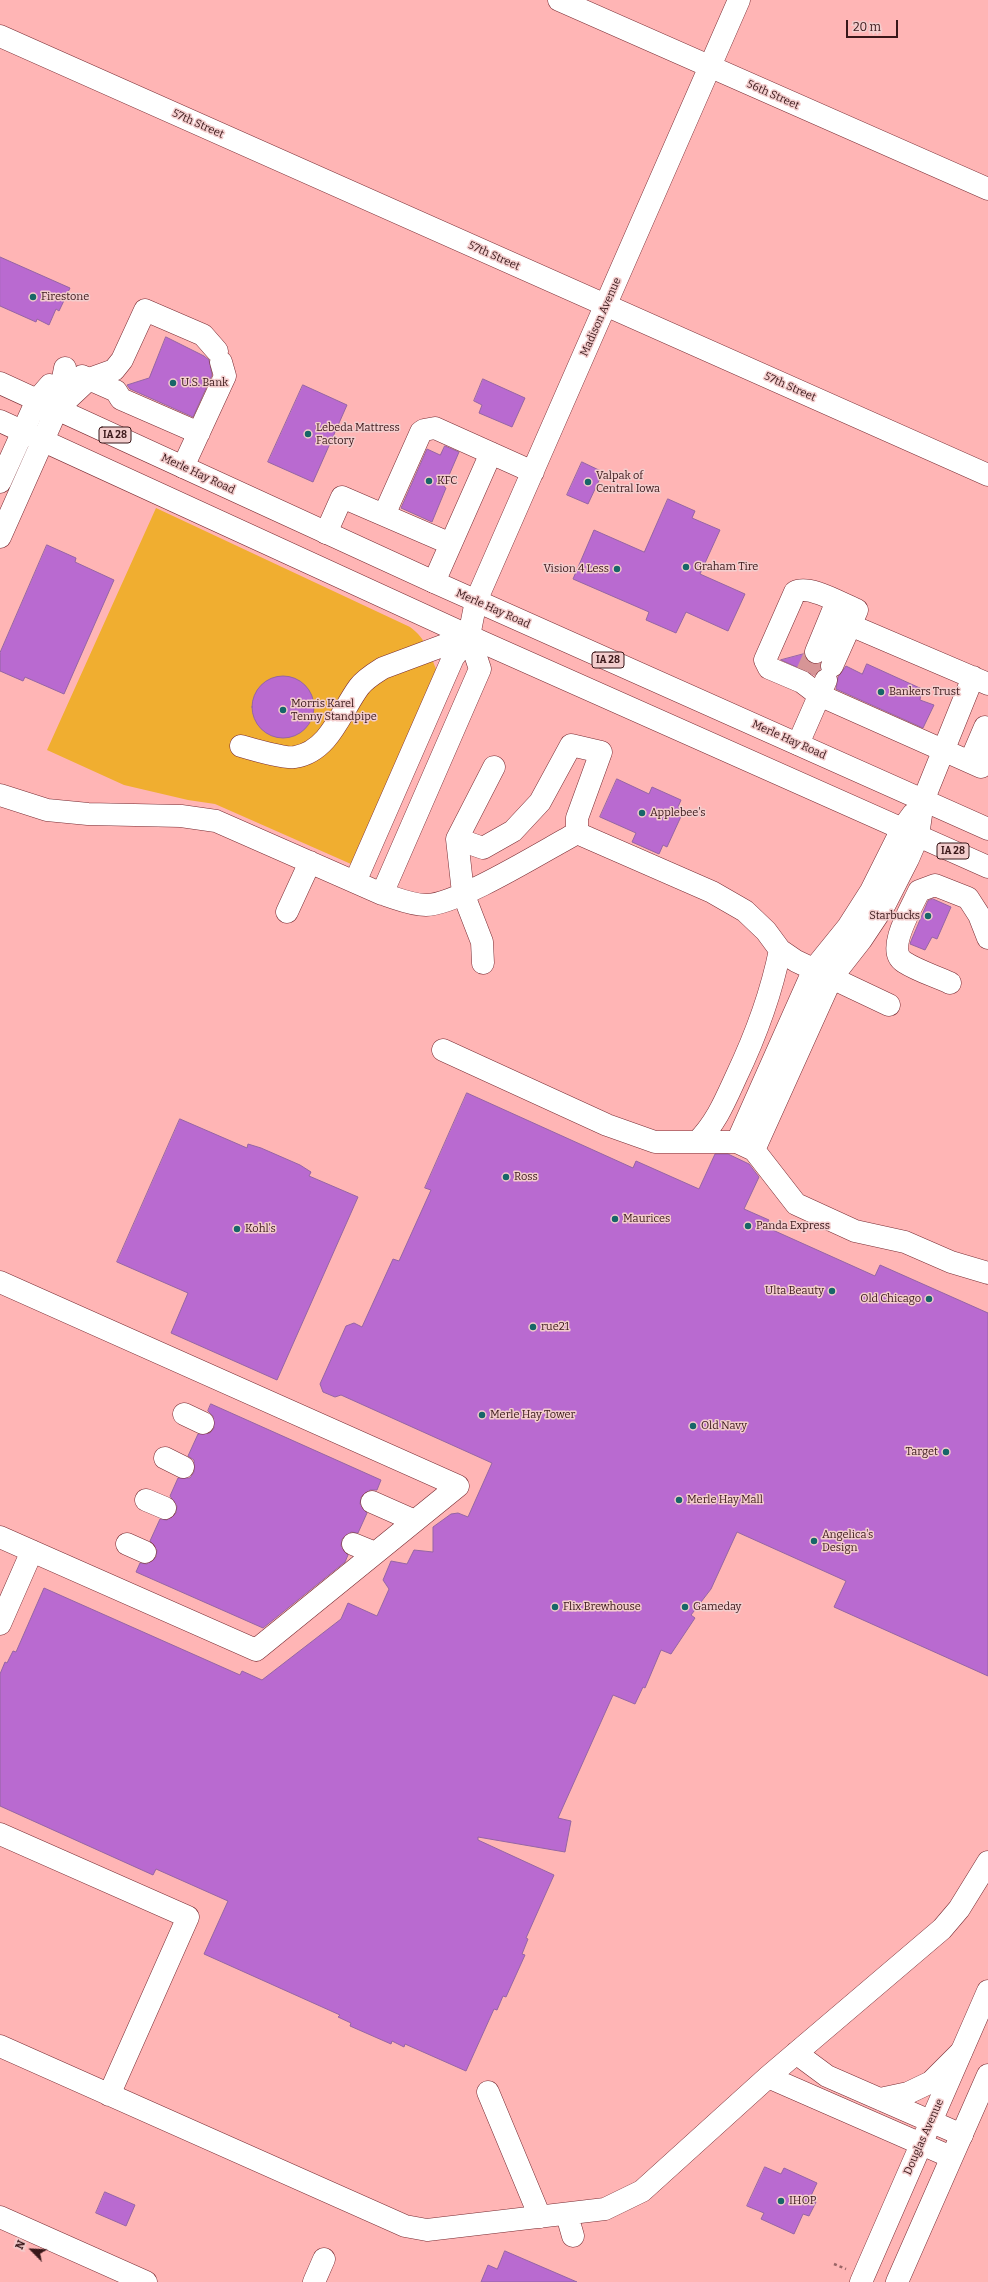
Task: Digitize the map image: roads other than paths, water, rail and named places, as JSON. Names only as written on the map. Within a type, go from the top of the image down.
[{"type":"main road","name":"56th Street","points":[[559,0],[988,189]]},
{"type":"main road","name":"Madison Avenue","points":[[469,636],[476,601],[739,0]]},
{"type":"main road","name":"57th Street","points":[[0,36],[988,475]]},
{"type":"main road","points":[[57,408],[89,378],[114,370],[122,360],[145,310],[203,335],[219,356],[225,376],[183,467]]},
{"type":"main road","points":[[65,368],[116,390],[121,399],[199,433]]},
{"type":"main road","points":[[0,482],[37,400],[65,368]]},
{"type":"main road","points":[[0,537],[57,408],[65,368]]},
{"type":"main road","name":"Merle Hay Road","points":[[0,383],[476,601],[988,829]]},
{"type":"main road","name":"IA 28","points":[[0,421],[469,636],[988,867]]},
{"type":"main road","points":[[384,515],[421,432],[424,430],[435,428],[533,472]]},
{"type":"main road","points":[[434,582],[491,453]]},
{"type":"main road","points":[[326,533],[342,496],[450,544]]},
{"type":"main road","points":[[798,744],[817,679],[857,610],[811,590],[803,589],[795,592],[768,653],[766,660],[769,668],[817,679],[943,751],[979,760],[985,727]]},
{"type":"main road","points":[[816,652],[837,601]]},
{"type":"main road","points":[[746,1146],[755,1102],[823,973],[861,940],[885,904],[910,832],[943,751],[980,681],[850,624]]},
{"type":"main road","points":[[241,746],[294,758],[307,753],[320,744],[332,730],[360,685],[375,673],[383,668],[469,636]]},
{"type":"main road","points":[[354,882],[453,658],[469,636]]},
{"type":"main road","points":[[382,894],[480,669],[469,636]]},
{"type":"main road","points":[[457,839],[482,848],[513,831],[540,802],[571,745],[601,752],[577,818],[577,833]]},
{"type":"main road","points":[[483,963],[482,942],[463,893],[457,839],[494,767]]},
{"type":"main road","points":[[0,795],[47,810],[88,814],[181,816],[210,820],[382,894],[408,902],[426,905],[443,903],[577,833]]},
{"type":"main road","points":[[577,833],[667,871],[732,904],[755,920],[780,950],[796,961],[889,1005]]},
{"type":"main road","points":[[287,912],[310,862]]},
{"type":"main road","points":[[950,983],[904,962],[896,950],[897,940],[919,891],[935,885],[968,898],[979,915],[988,938]]},
{"type":"main road","points":[[697,1142],[717,1119],[747,1054],[772,988],[780,950]]},
{"type":"main road","points":[[746,1146],[823,973]]},
{"type":"main road","points":[[444,1050],[621,1130],[655,1142],[697,1142],[746,1146],[796,1204],[855,1231],[904,1242],[951,1262],[988,1273]]},
{"type":"main road","points":[[747,1054],[755,1102]]},
{"type":"main road","points":[[0,1282],[458,1486],[375,1553],[329,1584],[290,1617],[256,1650],[0,1537]]},
{"type":"main road","points":[[372,1502],[415,1521]]},
{"type":"main road","points":[[353,1544],[375,1553]]},
{"type":"main road","points":[[0,1624],[32,1552]]},
{"type":"main road","points":[[0,1834],[188,1917],[109,2095]]},
{"type":"main road","points":[[0,2046],[405,2226],[427,2230],[540,2218],[605,2209],[642,2190],[768,2077],[942,1928],[959,1909],[988,1862]]},
{"type":"main road","name":"Douglas Avenue","points":[[861,2282],[988,1991]]},
{"type":"main road","points":[[880,2099],[908,2093],[931,2082],[962,2051]]},
{"type":"main road","points":[[796,2053],[828,2076],[962,2135]]},
{"type":"main road","points":[[897,2282],[988,2075]]},
{"type":"main road","points":[[768,2077],[921,2145],[952,2157]]},
{"type":"main road","points":[[488,2092],[540,2218]]},
{"type":"main road","points":[[567,2214],[573,2236]]},
{"type":"main road","points":[[0,2217],[146,2282]]},
{"type":"main road","points":[[314,2282],[324,2259]]},
{"type":"tunnel","points":[[807,672],[816,652]]},
{"type":"place","name":"Firestone","points":[[33,297]]},
{"type":"place","name":"U.S. Bank","points":[[173,383]]},
{"type":"place","name":"Lebeda Mattress Factory","points":[[308,434]]},
{"type":"place","name":"KFC","points":[[429,481]]},
{"type":"place","name":"Valpak of Central Iowa","points":[[588,482]]},
{"type":"place","name":"Graham Tire","points":[[686,567]]},
{"type":"place","name":"Vision 4 Less","points":[[617,569]]},
{"type":"place","name":"Bankers Trust","points":[[881,692]]},
{"type":"place","name":"Morris Karel Tenny Standpipe","points":[[283,710]]},
{"type":"place","name":"Applebee's","points":[[642,813]]},
{"type":"place","name":"Starbucks","points":[[928,916]]},
{"type":"place","name":"Ross","points":[[506,1177]]},
{"type":"place","name":"Maurices","points":[[615,1219]]},
{"type":"place","name":"Panda Express","points":[[748,1226]]},
{"type":"place","name":"Kohl's","points":[[237,1229]]},
{"type":"place","name":"Ulta Beauty","points":[[832,1291]]},
{"type":"place","name":"Old Chicago","points":[[929,1299]]},
{"type":"place","name":"rue21","points":[[533,1327]]},
{"type":"place","name":"Merle Hay Tower","points":[[482,1415]]},
{"type":"place","name":"Old Navy","points":[[693,1426]]},
{"type":"place","name":"Target","points":[[946,1452]]},
{"type":"place","name":"Merle Hay Mall","points":[[679,1500]]},
{"type":"place","name":"Angelica's Design","points":[[814,1541]]},
{"type":"place","name":"Flix Brewhouse","points":[[555,1607]]},
{"type":"place","name":"Gameday","points":[[685,1607]]},
{"type":"place","name":"IHOP","points":[[781,2201]]}]
